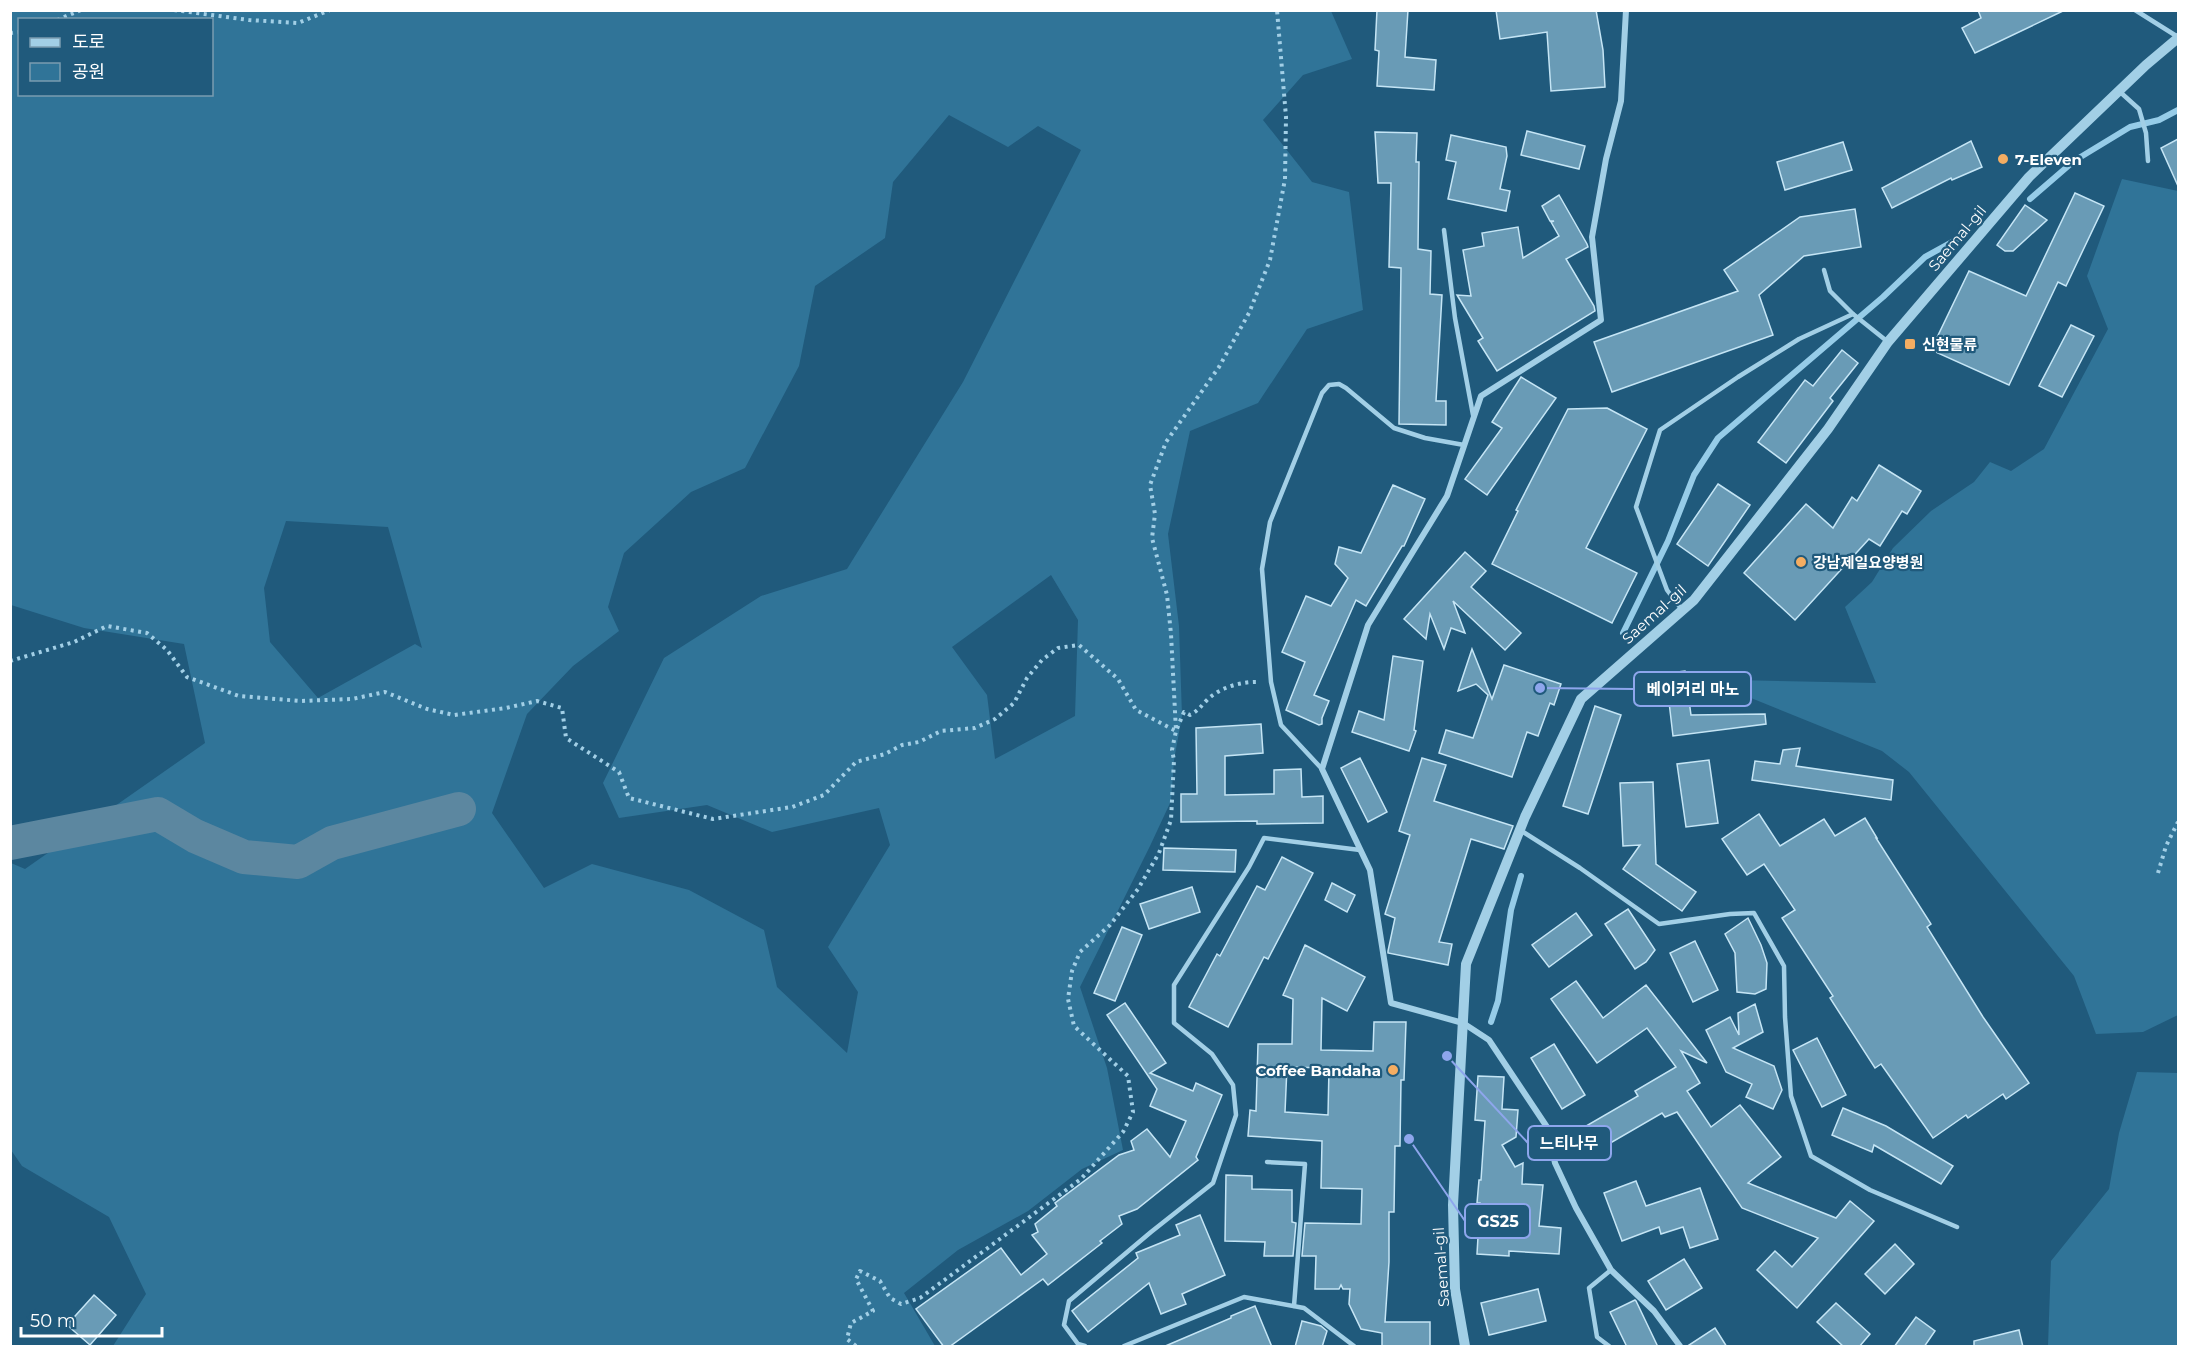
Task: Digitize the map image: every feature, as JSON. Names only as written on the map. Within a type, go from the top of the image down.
[{"type":"street","points":[[1626,10],[1621,101],[1606,159],[1592,237],[1601,320],[1482,396],[1447,496],[1368,626],[1322,770],[1370,870],[1391,1002],[1463,1023],[1489,1040],[1546,1127],[1555,1163],[1576,1208],[1611,1270],[1654,1311],[1680,1347]]},
{"type":"street","name":"Saemal-gil","points":[[1465,1347],[1455,1289],[1453,1205],[1466,964],[1520,830],[1581,699],[1694,600],[1828,429],[1888,342],[2029,177],[2178,37]]},
{"type":"lane","points":[[2134,10],[2178,37]]},
{"type":"lane","points":[[2119,91],[2139,112],[2146,133],[2148,161]]},
{"type":"lane","points":[[1444,230],[1455,318],[1474,418]]},
{"type":"lane","points":[[1824,270],[1830,291],[1854,315],[1888,342]]},
{"type":"lane","points":[[1682,610],[1667,590],[1636,507],[1660,430],[1799,339],[1854,315]]},
{"type":"lane","points":[[1322,770],[1281,725],[1271,682],[1262,569],[1270,522],[1322,393],[1329,385],[1339,384],[1394,428],[1425,438],[1464,445]]},
{"type":"lane","points":[[1520,830],[1580,868],[1659,924],[1730,914],[1754,914],[1784,966],[1791,1096],[1811,1156],[1870,1190],[1957,1227]]},
{"type":"lane","points":[[1085,1347],[1078,1344],[1064,1325],[1069,1301],[1150,1232],[1213,1183],[1236,1115],[1233,1085],[1212,1054],[1174,1023],[1174,985],[1249,867],[1264,837],[1360,850]]},
{"type":"lane","points":[[1267,1162],[1305,1164],[1294,1306]]},
{"type":"lane","points":[[1609,1347],[1597,1337],[1589,1288],[1611,1270]]},
{"type":"lane","points":[[1124,1347],[1244,1297],[1304,1308],[1354,1347]]},
{"type":"path","points":[[62,18],[81,10]]},
{"type":"path","points":[[174,10],[249,20],[298,23],[330,10]]},
{"type":"path","points":[[1176,730],[1167,595],[1152,538],[1155,514],[1150,485],[1166,442],[1224,358],[1249,313],[1270,260],[1285,179],[1286,159],[1286,117],[1277,10]]},
{"type":"path","points":[[10,661],[74,642],[107,626],[147,633],[167,650],[187,677],[239,696],[301,701],[352,699],[386,692],[427,709],[454,715],[537,701],[562,708],[566,738],[619,772],[628,798],[713,819],[792,807],[824,795],[856,762],[885,754],[902,745],[919,742],[941,730],[975,728],[994,719],[1014,703],[1027,678],[1042,660],[1058,648],[1079,645],[1119,679],[1136,710],[1176,730]]},
{"type":"path","points":[[856,1347],[847,1339],[851,1323],[873,1311],[856,1280],[860,1271],[880,1281],[890,1298],[902,1304],[920,1298],[1081,1179],[1123,1132],[1133,1112],[1128,1076],[1074,1026],[1068,999],[1072,971],[1080,952],[1110,925],[1138,889],[1159,853],[1171,820],[1174,760],[1172,750],[1176,730],[1184,712],[1190,716],[1199,711],[1208,699],[1224,689],[1252,682],[1271,682]]},
{"type":"path","points":[[2158,873],[2166,846],[2178,822]]},
{"type":"green space","points":[[11,10],[1331,11],[1352,59],[1303,75],[1263,120],[1312,182],[1349,192],[1363,310],[1307,329],[1258,403],[1190,431],[1168,534],[1179,626],[1182,716],[1174,760],[1171,801],[1080,987],[1107,1068],[1123,1150],[1082,1169],[1028,1211],[958,1250],[904,1293],[935,1346],[113,1346],[146,1294],[109,1217],[22,1166],[11,1150],[11,863],[25,869],[205,743],[184,644],[84,628],[11,605]],"holes":[[[949,115],[1008,147],[1038,126],[1081,150],[963,382],[847,569],[761,596],[664,658],[603,783],[619,818],[707,805],[772,832],[879,808],[890,845],[828,947],[858,992],[847,1053],[777,987],[764,930],[689,890],[592,864],[544,888],[492,813],[527,714],[573,666],[619,631],[608,607],[624,553],[691,492],[745,468],[799,366],[815,286],[885,238],[893,182]],[[286,521],[388,527],[422,648],[415,644],[318,698],[270,642],[264,588]],[[1051,575],[1078,620],[1075,716],[995,759],[987,695],[952,647]]]},
{"type":"green space","points":[[2122,179],[2178,191],[2178,1015],[2143,1032],[2096,1034],[2074,976],[1909,772],[1882,751],[1751,698],[1733,680],[1876,683],[1845,607],[1872,582],[1893,548],[1931,511],[1974,482],[1990,462],[2011,471],[2044,449],[2108,329],[2087,276]]},
{"type":"green space","points":[[2137,1072],[2178,1073],[2178,1346],[2048,1346],[2051,1261],[2109,1189],[2119,1133]]},
{"type":"building","points":[[1377,10],[1408,10],[1405,57],[1436,60],[1434,90],[1377,86],[1379,51],[1375,50]]},
{"type":"building","points":[[1496,10],[1596,10],[1603,50],[1605,87],[1551,91],[1547,32],[1500,39]]},
{"type":"building","points":[[1978,10],[2065,10],[1975,53],[1962,28],[1981,18]]},
{"type":"building","points":[[1527,131],[1585,146],[1579,169],[1521,155]]},
{"type":"building","points":[[1375,132],[1417,133],[1418,249],[1431,251],[1430,294],[1442,295],[1436,401],[1446,401],[1446,425],[1399,424],[1401,268],[1389,267],[1391,183],[1378,183]]},
{"type":"building","points":[[1451,135],[1506,147],[1507,156],[1500,189],[1510,191],[1506,211],[1448,199],[1456,162],[1446,160]]},
{"type":"building","points":[[2178,139],[2178,186],[2161,148]]},
{"type":"building","points":[[1971,141],[1982,167],[1952,180],[1951,178],[1892,208],[1882,188]]},
{"type":"building","points":[[1843,142],[1852,170],[1785,190],[1777,162]]},
{"type":"building","points":[[2075,193],[2104,206],[2066,286],[2058,282],[2009,385],[1931,350],[1969,271],[2026,296]]},
{"type":"building","points":[[1559,195],[1588,247],[1566,259],[1595,311],[1497,371],[1478,341],[1483,338],[1457,295],[1471,296],[1463,250],[1484,246],[1482,233],[1518,227],[1523,258],[1559,236],[1551,222],[1554,221],[1550,221],[1542,206]]},
{"type":"building","points":[[2025,205],[2047,220],[2013,251],[2005,251],[1997,245]]},
{"type":"building","points":[[1855,209],[1861,247],[1804,256],[1759,295],[1773,335],[1612,392],[1594,342],[1738,291],[1724,270],[1800,217]]},
{"type":"building","points":[[2071,325],[2094,336],[2062,397],[2039,386]]},
{"type":"building","points":[[1842,350],[1858,363],[1830,398],[1833,401],[1786,463],[1758,442],[1805,380],[1813,386]]},
{"type":"building","points":[[1521,377],[1556,398],[1487,495],[1465,479],[1502,428],[1492,422]]},
{"type":"building","points":[[1607,408],[1647,429],[1586,548],[1637,573],[1612,623],[1492,564],[1518,511],[1516,510],[1568,409]]},
{"type":"building","name":"강남제일요양병원","points":[[1879,465],[1921,491],[1907,514],[1902,511],[1880,546],[1869,539],[1795,620],[1744,573],[1806,504],[1833,528],[1852,497],[1857,501]]},
{"type":"building","points":[[1718,484],[1750,505],[1708,566],[1677,544]]},
{"type":"building","points":[[1393,485],[1425,499],[1404,546],[1366,606],[1356,600],[1314,695],[1329,701],[1322,724],[1319,725],[1286,710],[1305,662],[1282,652],[1306,596],[1331,606],[1348,578],[1335,564],[1339,547],[1361,553]]},
{"type":"building","points":[[1465,552],[1486,571],[1471,587],[1521,633],[1505,650],[1453,601],[1465,633],[1451,628],[1444,649],[1430,614],[1426,639],[1404,619]]},
{"type":"building","points":[[1472,649],[1492,699],[1504,665],[1561,684],[1554,705],[1550,703],[1538,736],[1527,732],[1512,777],[1439,753],[1446,730],[1473,738],[1488,695],[1476,684],[1458,691]]},
{"type":"building","points":[[1393,656],[1423,661],[1414,730],[1416,731],[1409,751],[1352,732],[1359,711],[1384,720]]},
{"type":"building","points":[[1685,671],[1691,715],[1765,714],[1766,724],[1673,736],[1669,702],[1656,703],[1652,675]]},
{"type":"building","points":[[1595,706],[1621,715],[1588,814],[1563,806]]},
{"type":"building","points":[[1261,724],[1263,753],[1225,756],[1225,795],[1274,794],[1274,770],[1301,769],[1302,797],[1323,796],[1323,823],[1181,822],[1181,794],[1197,794],[1196,728]]},
{"type":"building","points":[[1800,748],[1796,766],[1893,780],[1891,800],[1752,780],[1755,761],[1780,764],[1783,750]]},
{"type":"building","points":[[1360,758],[1387,812],[1368,822],[1341,768]]},
{"type":"building","points":[[1422,758],[1446,765],[1434,801],[1513,826],[1504,849],[1471,839],[1439,942],[1452,944],[1448,965],[1388,953],[1395,918],[1385,914],[1410,835],[1399,831]]},
{"type":"building","points":[[1709,760],[1718,823],[1686,827],[1677,764]]},
{"type":"building","points":[[1653,782],[1656,864],[1696,892],[1682,911],[1623,869],[1640,845],[1623,846],[1620,783]]},
{"type":"building","points":[[1759,814],[1780,846],[1824,819],[1835,836],[1865,818],[1931,924],[1927,927],[1983,1017],[2029,1083],[2006,1099],[2003,1094],[1968,1118],[1966,1115],[1933,1138],[1881,1064],[1875,1068],[1830,998],[1833,996],[1782,918],[1795,910],[1764,864],[1747,875],[1722,839]]},
{"type":"building","points":[[1164,848],[1236,850],[1235,872],[1163,870]]},
{"type":"building","points":[[1282,857],[1313,873],[1268,959],[1264,957],[1228,1027],[1189,1007],[1217,954],[1220,956],[1257,886],[1265,890]]},
{"type":"building","points":[[1332,883],[1355,895],[1347,912],[1325,900]]},
{"type":"building","points":[[1192,887],[1200,912],[1149,929],[1140,904]]},
{"type":"building","points":[[1628,909],[1655,950],[1646,962],[1635,969],[1605,924]]},
{"type":"building","points":[[1576,913],[1592,935],[1549,967],[1532,945]]},
{"type":"building","points":[[1748,918],[1767,963],[1766,989],[1755,994],[1737,992],[1735,953],[1725,934]]},
{"type":"building","points":[[1122,927],[1142,935],[1115,1001],[1094,993]]},
{"type":"building","points":[[1695,941],[1718,990],[1693,1002],[1670,953]]},
{"type":"building","points":[[1305,945],[1365,977],[1347,1011],[1322,998],[1321,1050],[1373,1051],[1374,1022],[1406,1022],[1404,1080],[1401,1080],[1400,1146],[1395,1146],[1394,1212],[1389,1212],[1389,1262],[1385,1322],[1430,1322],[1430,1347],[1382,1347],[1382,1333],[1361,1329],[1349,1304],[1350,1289],[1343,1289],[1341,1285],[1339,1289],[1315,1289],[1316,1256],[1302,1256],[1305,1223],[1361,1224],[1362,1189],[1321,1188],[1322,1141],[1248,1136],[1250,1110],[1256,1111],[1258,1044],[1292,1044],[1293,999],[1283,995]],"holes":[[[1287,1067],[1329,1068],[1328,1115],[1285,1112]]]},
{"type":"building","points":[[1576,981],[1603,1018],[1646,985],[1707,1063],[1681,1051],[1700,1083],[1687,1091],[1711,1127],[1740,1105],[1781,1157],[1748,1183],[1836,1218],[1850,1201],[1874,1221],[1797,1308],[1757,1270],[1775,1251],[1792,1267],[1818,1238],[1742,1208],[1677,1112],[1665,1117],[1662,1113],[1588,1156],[1574,1133],[1638,1096],[1635,1091],[1676,1067],[1647,1028],[1597,1063],[1551,999]]},
{"type":"building","points":[[1125,1003],[1166,1063],[1150,1073],[1193,1091],[1196,1083],[1222,1095],[1196,1157],[1198,1160],[1137,1209],[1119,1216],[1122,1224],[1100,1241],[1102,1243],[1048,1285],[1043,1279],[949,1347],[944,1347],[916,1309],[1001,1248],[1021,1275],[1047,1254],[1032,1235],[1038,1232],[1035,1224],[1057,1206],[1055,1203],[1119,1155],[1134,1150],[1131,1141],[1147,1129],[1170,1157],[1186,1121],[1150,1106],[1157,1089],[1107,1015]]},
{"type":"building","points":[[1755,1004],[1763,1032],[1733,1048],[1774,1066],[1782,1090],[1773,1109],[1746,1097],[1752,1084],[1726,1072],[1706,1030],[1730,1017],[1739,1035],[1738,1013]]},
{"type":"building","points":[[1817,1038],[1846,1095],[1822,1107],[1793,1050]]},
{"type":"building","points":[[1554,1044],[1585,1095],[1562,1109],[1531,1058]]},
{"type":"building","points":[[1478,1076],[1504,1077],[1502,1109],[1518,1110],[1516,1137],[1502,1145],[1515,1167],[1523,1163],[1522,1184],[1543,1185],[1539,1226],[1561,1228],[1559,1254],[1509,1251],[1509,1256],[1477,1254],[1480,1203],[1477,1203],[1485,1121],[1475,1120]]},
{"type":"building","points":[[1843,1108],[1886,1126],[1953,1166],[1941,1184],[1874,1145],[1872,1152],[1832,1135]]},
{"type":"building","points":[[1226,1175],[1252,1176],[1252,1189],[1292,1190],[1292,1222],[1296,1223],[1293,1256],[1264,1256],[1265,1242],[1225,1241]]},
{"type":"building","points":[[1636,1181],[1646,1206],[1700,1188],[1718,1239],[1690,1248],[1683,1227],[1661,1234],[1659,1227],[1622,1241],[1604,1193]]},
{"type":"building","points":[[1200,1215],[1225,1275],[1182,1294],[1186,1304],[1161,1314],[1149,1283],[1088,1332],[1072,1311],[1138,1258],[1136,1253],[1180,1235],[1176,1225]]},
{"type":"building","points":[[1895,1244],[1914,1264],[1885,1294],[1865,1274]]},
{"type":"building","points":[[1684,1259],[1702,1288],[1666,1310],[1648,1281]]},
{"type":"building","points":[[1538,1289],[1546,1321],[1489,1335],[1481,1303]]},
{"type":"building","points":[[94,1295],[116,1315],[90,1345],[67,1325]]},
{"type":"building","points":[[1635,1300],[1658,1347],[1627,1347],[1610,1312]]},
{"type":"building","points":[[1836,1303],[1870,1334],[1859,1347],[1844,1347],[1817,1322]]},
{"type":"building","points":[[1255,1306],[1272,1347],[1163,1347],[1231,1318]]},
{"type":"building","points":[[1916,1317],[1935,1331],[1924,1347],[1894,1347]]},
{"type":"building","points":[[1302,1321],[1321,1326],[1327,1331],[1322,1347],[1295,1347]]},
{"type":"building","points":[[1715,1328],[1727,1347],[1686,1347]]},
{"type":"building","points":[[2019,1330],[2023,1347],[1974,1347],[1974,1341]]},
{"type":"waterway","points":[[2030,199],[2074,161],[2130,127],[2159,120],[2178,110]]},
{"type":"waterway","points":[[1623,633],[1668,541],[1694,475],[1718,438],[1883,297],[1925,257],[1965,235]]},
{"type":"waterway","points":[[10,843],[158,814],[195,836],[244,857],[298,862],[332,843],[459,809]]},
{"type":"waterway","points":[[1491,1022],[1498,1001],[1511,910],[1521,876]]},
{"type":"place","name":"7-Eleven","points":[[2003,159]]},
{"type":"place","name":"신현물류","points":[[1910,344]]},
{"type":"place","name":"강남제일요양병원","points":[[1801,562]]},
{"type":"place","name":"베이커리 마노","points":[[1540,688]]},
{"type":"place","name":"느티나무","points":[[1447,1056]]},
{"type":"place","name":"Coffee Bandaha","points":[[1393,1070]]},
{"type":"place","name":"GS25","points":[[1409,1139]]}]
